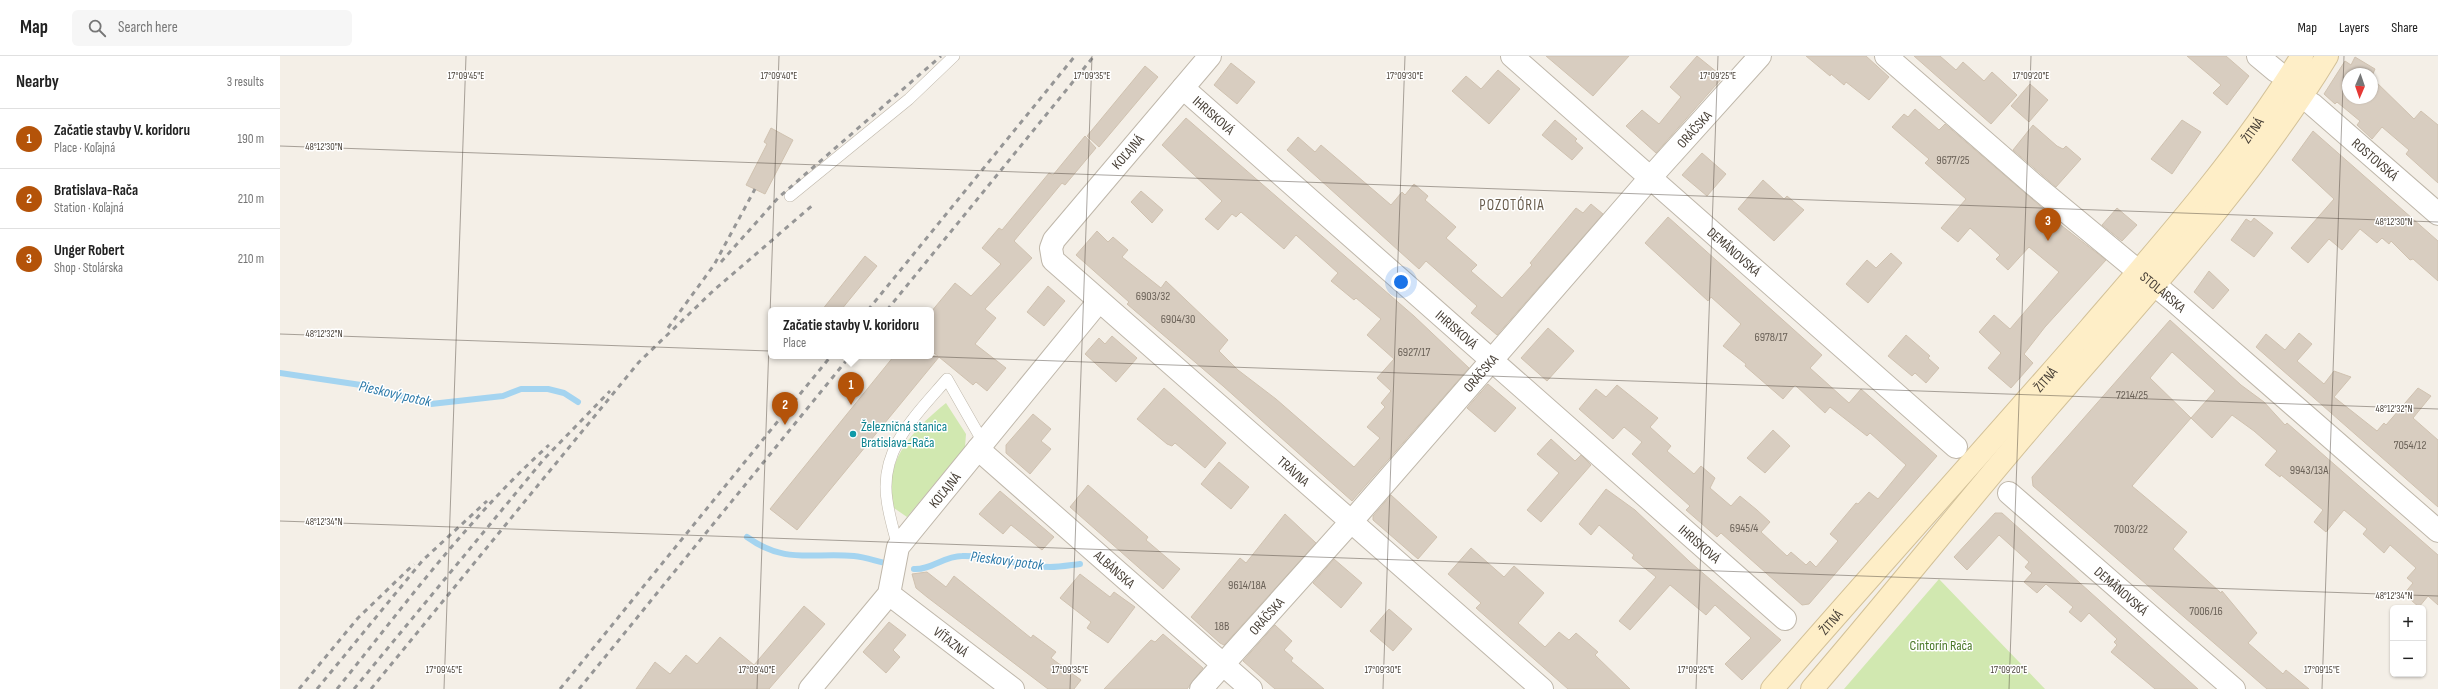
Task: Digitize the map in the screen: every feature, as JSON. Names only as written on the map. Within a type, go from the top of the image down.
[{"type":"main road","name":"ŽITNÁ","points":[[1812,689],[1878,612],[2146,278],[2302,56]]},
{"type":"main road","name":"ŽITNÁ","points":[[1772,689],[2146,278],[2254,162],[2327,56]]},
{"type":"street","name":"KOĽAJNÁ","points":[[1051,250],[1054,240],[1210,56]]},
{"type":"street","name":"DEMÄNOVSKÁ","points":[[1512,56],[1956,448]]},
{"type":"street","name":"ORÁČSKA","points":[[1201,689],[1222,663],[1351,521],[1650,178],[1760,56]]},
{"type":"street","name":"STOLÁRSKA","points":[[1886,56],[2033,184],[2146,278],[2438,531]]},
{"type":"street","points":[[2258,56],[2276,71]]},
{"type":"street","name":"IHRISKOVÁ","points":[[1183,88],[1785,619]]},
{"type":"street","name":"ROSTOVSKÁ","points":[[2312,104],[2438,214]]},
{"type":"street","name":"TRÁVNA","points":[[1051,250],[1055,264],[1542,689]]},
{"type":"street","name":"KOĽAJNÁ","points":[[810,689],[889,594],[898,547],[1098,300]]},
{"type":"street","name":"ALBÁNSKA","points":[[981,446],[1251,689]]},
{"type":"street","name":"DEMÄNOVSKÁ","points":[[2009,493],[2234,689]]},
{"type":"street","name":"VÍŤAZNÁ","points":[[889,594],[1013,689]]},
{"type":"lane","points":[[790,196],[909,99],[954,56]]},
{"type":"lane","points":[[898,547],[886,498],[887,465],[903,430],[947,379],[981,446]]},
{"type":"green space","points":[[946,403],[966,434],[965,447],[907,517],[894,508],[891,491],[892,476],[896,462],[903,448],[922,424]]},
{"type":"green space","name":"Cintorín Rača","points":[[1939,579],[2045,689],[1844,689]]},
{"type":"building","points":[[1546,56],[1629,56],[1593,96]]},
{"type":"building","points":[[1697,56],[1723,77],[1656,153],[1626,126],[1642,110],[1659,124],[1681,97],[1670,87]]},
{"type":"building","points":[[1806,56],[1866,56],[1889,77],[1869,100],[1846,82],[1844,85],[1831,74],[1830,76]]},
{"type":"building","points":[[1914,56],[1940,56],[1956,70],[1963,62],[1984,81],[1992,72],[2017,95],[1991,124]]},
{"type":"building","points":[[2187,56],[2226,56],[2249,76],[2227,105],[2213,93],[2221,85]]},
{"type":"building","points":[[2355,57],[2373,68],[2342,68],[2342,104],[2378,104],[2378,84],[2414,119],[2421,111],[2438,125],[2438,183],[2406,154],[2409,150],[2382,127],[2372,139],[2357,125],[2360,121],[2337,102],[2335,104],[2324,94],[2345,61],[2351,65]]},
{"type":"building","points":[[1231,63],[1255,82],[1237,104],[1214,85]]},
{"type":"building","points":[[1145,66],[1158,77],[1099,147],[1087,136]]},
{"type":"building","points":[[1498,70],[1520,89],[1489,124],[1452,91],[1466,76],[1481,89]]},
{"type":"building","points":[[2030,84],[2048,100],[2029,122],[2011,106]]},
{"type":"building","points":[[1915,109],[1939,130],[1945,124],[2054,218],[2053,219],[2106,260],[2045,327],[2024,354],[2033,363],[2011,388],[1988,368],[2001,353],[1979,332],[1994,315],[2010,329],[2059,272],[2029,247],[2008,270],[1996,259],[2000,255],[1970,228],[1958,242],[1941,228],[1966,199],[1925,163],[1929,159],[1892,127],[1904,114],[1908,117]]},
{"type":"building","points":[[1186,118],[1414,316],[1469,368],[1352,501],[1223,386],[1127,304],[1129,302],[1076,255],[1097,231],[1108,242],[1113,237],[1128,250],[1122,257],[1161,288],[1166,281],[1228,340],[1219,351],[1238,370],[1276,399],[1354,467],[1380,438],[1367,427],[1385,407],[1381,403],[1391,391],[1377,378],[1394,359],[1367,335],[1381,319],[1356,298],[1354,300],[1331,281],[1338,273],[1296,235],[1284,249],[1241,212],[1236,217],[1232,214],[1218,230],[1205,219],[1222,201],[1162,145]]},
{"type":"building","points":[[1555,120],[1577,139],[1575,141],[1583,148],[1572,160],[1542,135]]},
{"type":"building","points":[[2182,120],[2201,132],[2172,174],[2151,159]]},
{"type":"building","points":[[2033,125],[2057,146],[2063,149],[2066,146],[2081,159],[2056,187],[2013,150]]},
{"type":"building","points":[[771,128],[793,140],[765,194],[746,185],[767,144],[764,142]]},
{"type":"building","points":[[2313,131],[2438,241],[2438,281],[2413,259],[2410,260],[2391,241],[2389,244],[2382,238],[2377,243],[2360,229],[2342,250],[2329,239],[2308,263],[2291,248],[2334,199],[2292,160]]},
{"type":"building","points":[[1085,136],[1096,148],[1065,185],[1062,183],[1014,241],[1032,258],[985,309],[996,318],[975,344],[1006,368],[987,391],[976,382],[973,385],[939,357],[797,530],[770,509],[892,359],[934,359],[934,356],[938,356],[934,353],[934,308],[955,283],[971,296],[1001,264],[982,248],[999,228],[1002,230],[1049,173],[1053,175]]},
{"type":"building","points":[[1298,137],[1315,152],[1321,145],[1391,205],[1402,192],[1405,195],[1414,184],[1428,196],[1425,200],[1456,227],[1446,238],[1477,265],[1471,271],[1502,298],[1532,265],[1530,263],[1576,208],[1583,213],[1591,204],[1603,214],[1497,335],[1471,313],[1477,306],[1426,261],[1419,269],[1287,150]]},
{"type":"building","points":[[1702,153],[1726,174],[1707,196],[1682,175]]},
{"type":"building","points":[[1763,180],[1784,199],[1787,196],[1804,210],[1774,241],[1738,209]]},
{"type":"building","points":[[1141,191],[1163,210],[1152,223],[1131,202]]},
{"type":"building","points":[[2117,208],[2137,225],[2122,241],[2102,225]]},
{"type":"building","points":[[1668,217],[1822,355],[1810,368],[1849,403],[1861,389],[1937,456],[1809,604],[1802,605],[1721,533],[1717,537],[1686,510],[1690,506],[1632,454],[1642,442],[1624,427],[1613,439],[1579,409],[1596,389],[1606,397],[1617,385],[1658,418],[1650,427],[1671,446],[1667,451],[1694,474],[1701,466],[1715,478],[1710,488],[1731,506],[1740,496],[1770,522],[1761,532],[1787,556],[1791,552],[1806,565],[1810,561],[1816,567],[1838,541],[1830,534],[1856,503],[1858,504],[1869,492],[1878,499],[1906,465],[1870,433],[1867,436],[1830,407],[1825,413],[1795,385],[1783,399],[1745,366],[1746,364],[1723,346],[1741,324],[1711,297],[1708,301],[1645,243]]},
{"type":"building","points":[[2254,218],[2273,233],[2254,257],[2231,240],[2246,219],[2251,222]]},
{"type":"building","points":[[1891,253],[1902,263],[1868,303],[1846,284],[1867,260],[1876,268]]},
{"type":"building","points":[[865,256],[877,266],[843,307],[824,307]]},
{"type":"building","points":[[2209,271],[2229,290],[2213,309],[2194,292]]},
{"type":"building","points":[[1048,286],[1065,301],[1044,326],[1027,312]]},
{"type":"building","points":[[2170,320],[2241,385],[2264,402],[2285,425],[2287,423],[2438,555],[2438,605],[2428,596],[2421,605],[2417,605],[2404,594],[2413,583],[2407,578],[2416,568],[2390,545],[2384,553],[2363,534],[2367,529],[2344,510],[2326,532],[2314,522],[2323,510],[2281,475],[2280,477],[2265,465],[2277,451],[2254,431],[2232,415],[2212,438],[2191,418],[2132,486],[2187,532],[2173,549],[2221,593],[2222,591],[2257,633],[2248,643],[2283,674],[2286,670],[2309,689],[2267,689],[2033,486],[2032,477]],"holes":[[[2172,352],[2215,391],[2191,418],[2150,378]]]},
{"type":"building","points":[[1548,328],[1574,351],[1547,381],[1521,358]]},
{"type":"building","points":[[2299,333],[2312,344],[2297,361],[2324,384],[2334,371],[2351,377],[2334,397],[2377,431],[2384,423],[2386,425],[2418,388],[2431,396],[2413,418],[2438,440],[2438,507],[2256,347],[2266,334],[2285,350]]},
{"type":"building","points":[[1906,335],[1930,356],[1928,358],[1939,368],[1926,383],[1915,373],[1912,376],[1888,356]]},
{"type":"building","points":[[1112,336],[1137,358],[1116,382],[1085,354],[1099,338],[1105,344]]},
{"type":"building","points":[[1488,384],[1516,408],[1495,432],[1467,408]]},
{"type":"building","points":[[1164,388],[1226,443],[1205,468],[1175,443],[1172,446],[1167,444],[1137,419]]},
{"type":"building","points":[[1033,414],[1051,429],[1041,441],[1051,449],[1030,474],[1006,453],[1006,445]]},
{"type":"building","points":[[1773,430],[1790,446],[1765,473],[1747,458]]},
{"type":"building","points":[[1551,439],[1575,461],[1581,455],[1591,465],[1541,522],[1527,510],[1559,473],[1537,454]]},
{"type":"building","points":[[1219,462],[1249,487],[1231,509],[1201,484]]},
{"type":"building","points":[[1088,485],[1148,537],[1146,540],[1180,569],[1163,589],[1070,507]]},
{"type":"building","points":[[1606,489],[1635,510],[1690,562],[1781,640],[1742,680],[1725,664],[1751,638],[1715,605],[1706,615],[1670,585],[1630,630],[1619,621],[1656,577],[1632,558],[1634,555],[1599,525],[1591,535],[1579,524]]},
{"type":"building","points":[[1000,491],[1054,537],[1042,550],[1011,525],[1003,534],[979,514]]},
{"type":"building","points":[[1391,495],[1437,537],[1418,559],[1373,520],[1373,516]]},
{"type":"building","points":[[1995,513],[2002,513],[2198,689],[2155,689],[2111,652],[2117,645],[2114,642],[2117,639],[2089,613],[2081,622],[2069,612],[2073,607],[2046,584],[2037,593],[2024,582],[2032,573],[2025,567],[2029,562],[1999,535],[1967,570],[1954,557]]},
{"type":"building","points":[[1285,514],[1316,543],[1224,645],[1191,617],[1240,558],[1246,563]]},
{"type":"building","points":[[1471,548],[1504,577],[1514,566],[1544,593],[1518,623],[1545,647],[1559,632],[1569,640],[1576,633],[1598,652],[1595,655],[1630,689],[1568,689],[1476,608],[1481,603],[1448,574]]},
{"type":"building","points":[[1334,559],[1362,583],[1341,608],[1313,583]]},
{"type":"building","points":[[927,572],[946,587],[954,576],[1031,638],[1033,635],[1056,652],[1051,658],[1081,680],[1074,689],[1048,689],[916,588],[912,574]]},
{"type":"building","points":[[1080,574],[1110,597],[1114,592],[1135,607],[1108,643],[1087,628],[1091,622],[1060,598]]},
{"type":"building","points":[[804,606],[825,624],[769,689],[636,689],[655,662],[670,674],[686,655],[697,664],[720,637],[754,665]]},
{"type":"building","points":[[1389,609],[1412,629],[1393,651],[1370,631]]},
{"type":"building","points":[[889,622],[906,635],[893,650],[900,657],[886,673],[863,652]]},
{"type":"building","points":[[1275,625],[1292,641],[1284,650],[1293,658],[1291,661],[1324,689],[1275,689],[1243,661]]},
{"type":"building","points":[[1163,634],[1203,668],[1187,689],[1104,689],[1151,640],[1155,642]]},
{"type":"waterway","name":"Pieskový potok","points":[[280,373],[361,385],[431,404],[503,396],[521,389],[548,389],[564,393],[578,402]]},
{"type":"waterway","name":"Pieskový potok","points":[[747,537],[761,546],[787,554],[799,556],[854,556],[890,564]]},
{"type":"waterway","name":"Pieskový potok","points":[[914,569],[920,569],[949,558],[962,556],[985,557],[1039,566],[1054,567],[1080,564]]},
{"type":"railway","points":[[721,262],[778,198],[941,56]]},
{"type":"railway","points":[[870,307],[1075,56]]},
{"type":"railway","points":[[889,307],[1094,56]]},
{"type":"railway","points":[[668,328],[714,265],[755,189]]},
{"type":"railway","points":[[371,689],[639,362],[713,291],[814,204]]},
{"type":"railway","points":[[560,689],[829,359]]},
{"type":"railway","points":[[579,689],[848,359]]},
{"type":"railway","points":[[354,689],[544,459],[610,391]]},
{"type":"railway","points":[[337,689],[412,594],[464,532],[549,445]]},
{"type":"railway","points":[[317,689],[423,560],[487,501]]},
{"type":"railway","points":[[299,689],[358,618],[414,564]]},
{"type":"place","name":"Unger Robert","points":[[2048,241]]},
{"type":"place","name":"Začatie stavby V. koridoru","points":[[851,405]]},
{"type":"place","name":"Bratislava-Rača","points":[[785,425]]},
{"type":"place","name":"Železničná stanica Bratislava-Rača","points":[[853,434]]},
{"type":"district","name":"POZOTÓRIA","points":[[1512,205]]}]
